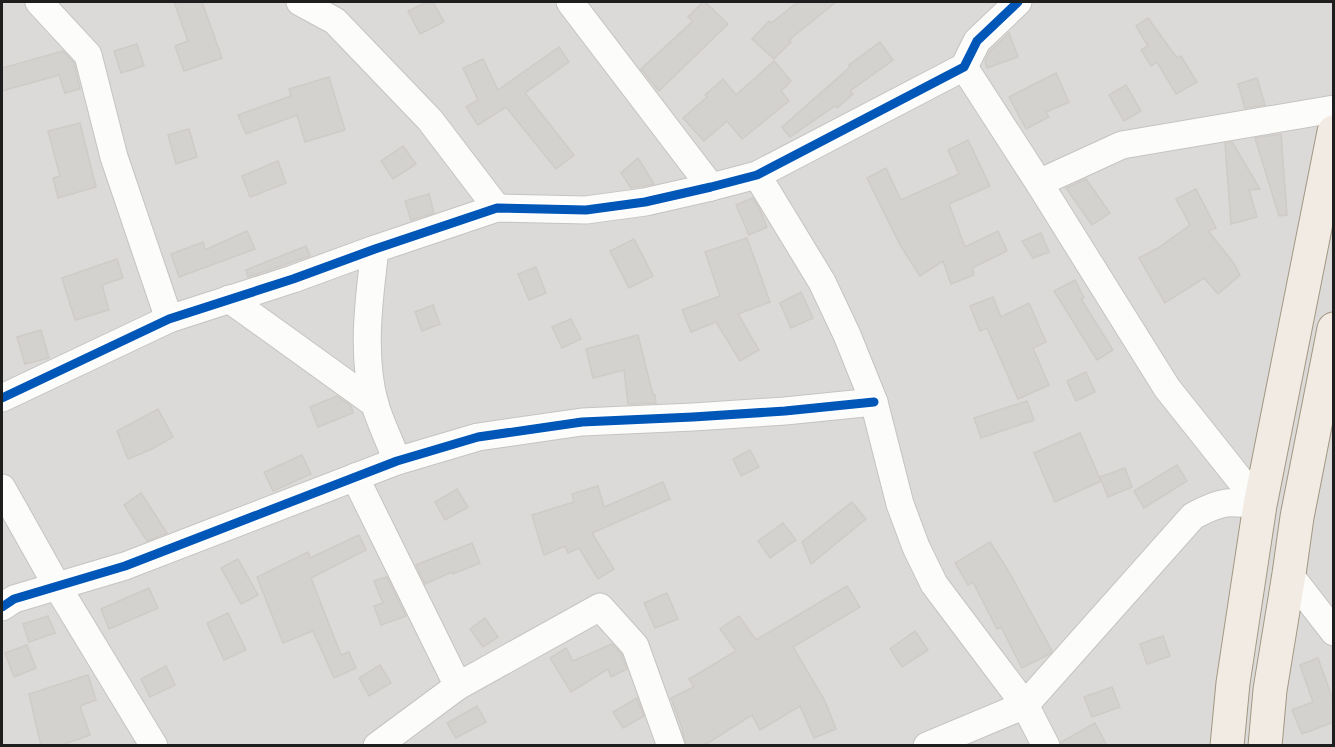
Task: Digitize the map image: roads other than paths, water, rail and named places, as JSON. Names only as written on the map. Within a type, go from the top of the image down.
[{"type":"main road","points":[[1227,746],[1233,682],[1260,505],[1334,132]]},
{"type":"main road","points":[[1265,746],[1270,690],[1297,517],[1334,329]]},
{"type":"street","points":[[39,2],[88,55],[114,157],[169,319]]},
{"type":"street","points":[[300,2],[335,21],[430,120],[497,208]]},
{"type":"street","points":[[570,2],[711,188]]},
{"type":"street","points":[[2,398],[169,319],[497,208],[586,210],[645,202],[711,188],[757,175],[964,67],[977,41],[1018,2]]},
{"type":"street","points":[[964,67],[1167,387],[1260,505]]},
{"type":"street","points":[[1039,183],[1122,145],[1334,109]]},
{"type":"street","points":[[757,175],[822,282],[847,335],[874,402],[900,504],[916,547],[934,584],[1025,705],[1046,746]]},
{"type":"street","points":[[375,249],[368,307],[367,340],[370,374],[375,404],[397,461]]},
{"type":"street","points":[[229,299],[375,404]]},
{"type":"street","points":[[2,607],[14,599],[125,567],[397,461],[478,437],[582,422],[716,415],[874,402]]},
{"type":"street","points":[[355,477],[458,686]]},
{"type":"street","points":[[2,488],[57,586],[154,746]]},
{"type":"street","points":[[927,746],[1025,705],[1193,516],[1213,505],[1231,502],[1260,505]]},
{"type":"street","points":[[1289,574],[1334,632]]},
{"type":"street","points":[[377,746],[458,686],[600,607],[635,646],[671,746]]}]
